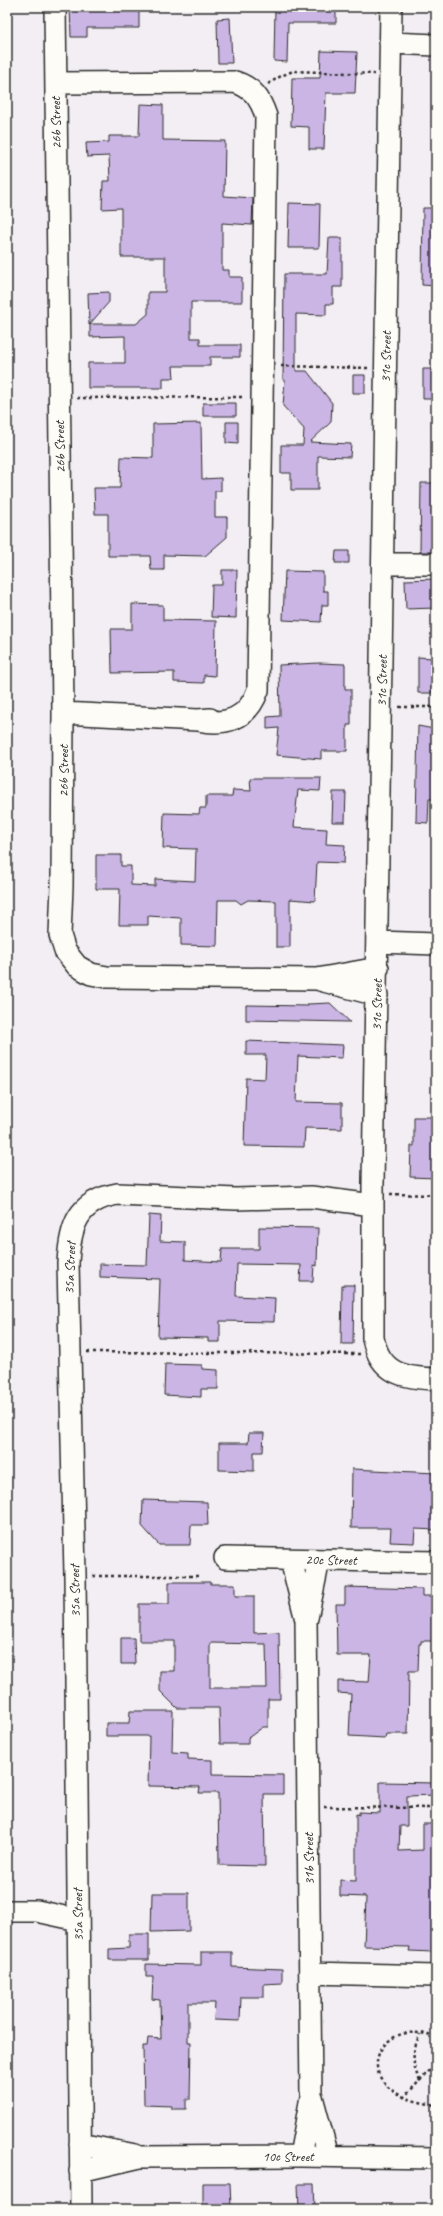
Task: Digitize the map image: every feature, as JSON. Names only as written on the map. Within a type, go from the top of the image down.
[{"type":"street","name":"26b Street","points":[[55,7],[63,713],[62,886],[60,936],[65,951],[77,966],[91,974],[107,977],[317,979],[378,968]]},
{"type":"street","name":"31c Street","points":[[377,1354],[373,1338],[373,1194],[378,968],[391,7]]},
{"type":"street","points":[[390,43],[436,45]]},
{"type":"street","points":[[207,82],[233,89],[248,99],[259,118],[264,141]]},
{"type":"street","points":[[56,83],[235,82],[246,86],[256,94],[266,116],[264,141],[257,667],[258,690],[249,709],[240,716],[221,722],[63,713]]},
{"type":"street","points":[[384,564],[436,564]]},
{"type":"street","points":[[378,942],[436,944]]},
{"type":"street","name":"26b Street","points":[[317,979],[377,995]]},
{"type":"street","name":"35a Street","points":[[81,2209],[75,1576],[69,1242],[75,1222],[93,1201],[117,1194],[236,1199],[373,1194]]},
{"type":"street","points":[[377,1354],[385,1365],[396,1373],[412,1378],[436,1379]]},
{"type":"street","name":"20c Street","points":[[225,1558],[436,1562]]},
{"type":"street","name":"31b Street","points":[[291,1560],[306,1620]]},
{"type":"street","name":"31b Street","points":[[300,2156],[311,2097],[306,1620],[319,1560]]},
{"type":"street","points":[[37,1911],[78,1898]]},
{"type":"street","points":[[7,1911],[37,1911],[78,1920]]},
{"type":"street","points":[[310,1973],[436,1976]]},
{"type":"street","name":"31b Street","points":[[311,2097],[328,2156]]},
{"type":"street","name":"10c Street","points":[[80,2144],[140,2157],[328,2156],[436,2158]]},
{"type":"street","name":"10c Street","points":[[80,2171],[140,2157]]},
{"type":"path","points":[[256,94],[281,76],[293,72],[390,74]]},
{"type":"path","points":[[261,366],[386,368]]},
{"type":"path","points":[[59,398],[261,396]]},
{"type":"path","points":[[381,706],[436,707]]},
{"type":"path","points":[[373,1194],[436,1195]]},
{"type":"path","points":[[70,1351],[377,1354]]},
{"type":"path","points":[[75,1576],[199,1576]]},
{"type":"path","points":[[308,1806],[436,1808]]},
{"type":"path","points":[[436,2038],[420,2034],[396,2036],[387,2042],[379,2051],[376,2062],[378,2073],[384,2083],[403,2098],[419,2103],[436,2105]]},
{"type":"path","points":[[420,2034],[414,2046],[412,2058],[414,2070],[420,2082]]},
{"type":"path","points":[[403,2098],[436,2064]]},
{"type":"building","points":[[70,7],[139,7],[139,28],[87,28],[87,37],[71,37]]},
{"type":"building","points":[[275,7],[336,7],[336,23],[288,23],[287,62],[274,61]]},
{"type":"building","points":[[230,18],[232,63],[218,63],[217,19]]},
{"type":"building","points":[[321,51],[357,52],[355,93],[326,93],[324,149],[309,149],[309,127],[291,126],[292,78],[320,78]]},
{"type":"building","points":[[140,104],[163,105],[163,140],[225,141],[224,196],[253,198],[252,225],[222,223],[222,270],[229,270],[229,277],[242,277],[242,302],[191,302],[191,338],[200,338],[200,345],[240,345],[240,357],[210,357],[210,366],[173,366],[174,378],[163,378],[163,388],[88,388],[88,363],[125,363],[125,336],[90,337],[90,324],[136,324],[148,314],[148,292],[165,292],[165,257],[121,257],[121,208],[102,209],[103,181],[110,181],[109,156],[87,157],[86,143],[109,142],[109,136],[139,136]]},
{"type":"building","points":[[289,203],[320,204],[319,248],[288,248]]},
{"type":"building","points":[[423,208],[436,208],[436,286],[422,285]]},
{"type":"building","points":[[329,238],[342,238],[342,287],[333,287],[333,304],[326,304],[326,315],[296,314],[296,371],[307,371],[332,403],[331,422],[310,442],[351,444],[350,457],[318,456],[318,490],[291,490],[291,473],[281,473],[281,445],[303,445],[304,429],[283,406],[285,380],[283,380],[284,274],[327,274]]},
{"type":"building","points":[[109,292],[109,302],[89,325],[88,293]]},
{"type":"building","points":[[423,369],[436,369],[436,399],[423,399]]},
{"type":"building","points":[[353,375],[365,375],[365,393],[353,393]]},
{"type":"building","points":[[203,403],[236,403],[236,416],[203,416]]},
{"type":"building","points":[[226,422],[238,422],[238,444],[226,443]]},
{"type":"building","points":[[201,423],[202,479],[221,478],[221,491],[215,491],[215,517],[227,517],[227,537],[205,556],[164,555],[164,570],[151,570],[150,556],[108,556],[108,514],[95,514],[94,488],[120,488],[121,457],[153,458],[153,424]]},
{"type":"building","points":[[421,483],[436,483],[436,552],[420,552]]},
{"type":"building","points":[[336,551],[349,551],[349,563],[335,563]]},
{"type":"building","points":[[222,570],[237,570],[236,618],[211,617],[212,585],[222,585]]},
{"type":"building","points":[[285,571],[323,572],[323,591],[328,591],[328,605],[322,605],[321,622],[283,620]]},
{"type":"building","points":[[436,579],[436,608],[406,609],[405,580]]},
{"type":"building","points":[[132,604],[163,605],[163,620],[216,621],[215,676],[204,675],[204,683],[174,682],[174,672],[112,673],[111,629],[132,629]]},
{"type":"building","points":[[418,657],[432,658],[432,693],[418,693]]},
{"type":"building","points":[[319,663],[345,664],[345,689],[351,689],[351,725],[347,725],[347,751],[321,751],[321,759],[276,755],[279,728],[267,729],[267,717],[280,716],[279,665]]},
{"type":"building","points":[[418,726],[434,729],[434,741],[436,742],[436,799],[429,799],[428,823],[416,822]]},
{"type":"building","points":[[250,778],[321,778],[320,791],[298,790],[294,827],[327,829],[326,844],[345,845],[344,863],[317,862],[315,901],[290,899],[290,947],[276,947],[276,901],[248,900],[241,904],[236,900],[218,900],[217,946],[181,945],[181,918],[148,916],[148,925],[119,925],[120,889],[96,889],[96,855],[121,855],[121,866],[131,866],[131,885],[155,886],[155,879],[195,881],[196,849],[163,848],[164,813],[199,814],[200,808],[206,808],[206,796],[232,796],[233,790],[251,791]]},
{"type":"building","points":[[333,792],[346,792],[345,822],[332,822]]},
{"type":"building","points":[[330,1003],[350,1022],[246,1020],[246,1005],[308,1006],[308,1004]]},
{"type":"building","points":[[246,1041],[343,1045],[342,1058],[298,1056],[296,1102],[342,1103],[342,1129],[305,1128],[304,1147],[244,1146],[246,1078],[265,1079],[266,1055],[246,1055]]},
{"type":"building","points":[[414,1117],[436,1117],[436,1178],[410,1177],[411,1146],[414,1146]]},
{"type":"building","points":[[149,1215],[161,1216],[160,1241],[185,1242],[185,1260],[221,1262],[222,1249],[259,1249],[259,1227],[318,1228],[317,1266],[314,1265],[313,1281],[300,1281],[301,1265],[237,1264],[236,1296],[275,1298],[274,1322],[220,1321],[220,1342],[208,1342],[208,1338],[158,1337],[160,1279],[100,1277],[100,1264],[147,1265]]},
{"type":"building","points":[[342,1285],[354,1285],[353,1344],[341,1344]]},
{"type":"building","points":[[165,1364],[202,1365],[202,1369],[218,1370],[218,1389],[201,1389],[201,1397],[164,1395]]},
{"type":"building","points":[[249,1433],[264,1433],[263,1452],[254,1452],[254,1471],[219,1470],[219,1443],[248,1443]]},
{"type":"building","points":[[352,1469],[436,1473],[436,1530],[415,1529],[414,1543],[390,1542],[391,1528],[351,1528]]},
{"type":"building","points":[[143,1500],[207,1502],[208,1525],[191,1525],[190,1545],[159,1545],[142,1526]]},
{"type":"building","points":[[169,1582],[210,1582],[210,1584],[235,1584],[235,1596],[254,1596],[254,1633],[279,1632],[280,1699],[268,1699],[268,1727],[263,1727],[248,1738],[248,1744],[220,1744],[219,1708],[177,1708],[160,1691],[160,1671],[174,1671],[174,1641],[139,1641],[139,1604],[169,1604]],"holes":[[[210,1643],[266,1644],[267,1688],[210,1688]]]},
{"type":"building","points":[[345,1587],[422,1589],[422,1596],[436,1596],[436,1641],[421,1641],[421,1644],[419,1644],[418,1671],[409,1671],[408,1734],[386,1734],[385,1738],[349,1736],[351,1694],[338,1693],[338,1681],[369,1682],[371,1655],[337,1655],[336,1604],[345,1604]]},
{"type":"building","points":[[121,1638],[134,1638],[135,1664],[121,1664]]},
{"type":"building","points":[[130,1711],[173,1711],[172,1752],[188,1753],[188,1759],[212,1760],[212,1774],[283,1775],[283,1794],[264,1794],[265,1866],[219,1865],[218,1793],[199,1793],[200,1787],[148,1786],[149,1736],[106,1736],[106,1723],[129,1723]]},
{"type":"building","points":[[380,1782],[436,1783],[436,1795],[407,1796],[407,1826],[400,1826],[399,1851],[423,1850],[423,1824],[436,1824],[436,1935],[433,1935],[433,1952],[409,1951],[410,1947],[364,1946],[366,1897],[340,1896],[340,1880],[356,1881],[356,1814],[359,1815],[359,1812],[380,1813]]},
{"type":"building","points":[[152,1893],[189,1893],[189,1931],[151,1932]]},
{"type":"building","points":[[129,1934],[149,1934],[149,1960],[109,1960],[109,1949],[129,1948]]},
{"type":"building","points":[[201,1952],[232,1952],[232,1967],[282,1969],[282,1983],[264,1984],[264,1997],[241,1997],[240,2021],[214,2020],[215,2003],[188,2003],[188,2042],[191,2042],[190,2100],[186,2100],[186,2109],[172,2109],[172,2106],[144,2105],[143,2046],[147,2046],[148,2038],[161,2039],[160,2000],[152,1999],[153,1977],[146,1977],[146,1964],[201,1965]]},
{"type":"building","points":[[203,2183],[230,2183],[231,2208],[203,2209]]},
{"type":"building","points":[[298,2184],[314,2184],[315,2209],[299,2209]]}]
